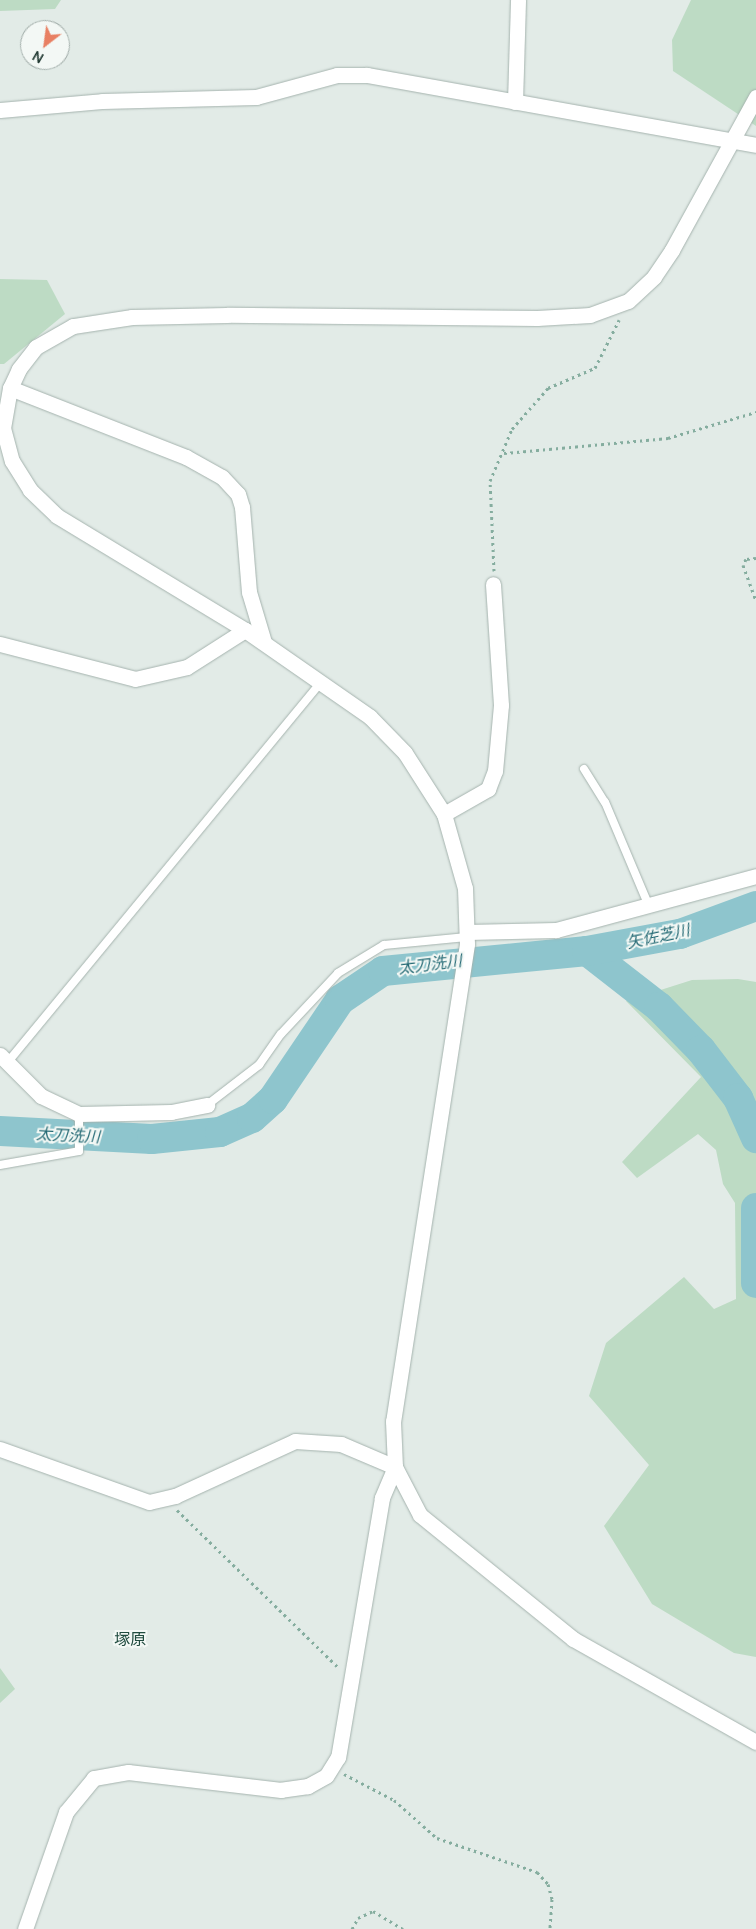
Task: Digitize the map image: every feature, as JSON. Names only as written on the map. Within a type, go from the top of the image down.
[{"type":"street","points":[[515,102],[518,0]]},
{"type":"street","points":[[0,110],[102,101],[256,97],[337,75],[367,75],[732,139],[756,145]]},
{"type":"street","points":[[756,97],[672,250],[654,277],[628,301],[590,315],[537,318],[132,317],[74,326],[36,347],[10,388],[3,428],[12,461],[30,490],[57,516],[245,630],[323,680],[370,717],[405,753],[444,814],[465,888],[467,938],[464,976],[393,1421],[395,1467],[420,1515],[573,1639],[756,1742]]},
{"type":"street","points":[[10,388],[178,453],[222,477],[238,494],[242,507],[249,592],[264,642]]},
{"type":"street","points":[[444,814],[488,789],[496,764],[501,705],[493,584]]},
{"type":"street","points":[[0,644],[135,680],[187,667],[245,630]]},
{"type":"street","points":[[467,938],[556,930],[650,908],[756,876]]},
{"type":"street","points":[[4,1059],[41,1096],[79,1114],[171,1112],[207,1105]]},
{"type":"street","points":[[0,1449],[149,1502],[161,1501],[295,1441],[341,1444],[395,1467]]},
{"type":"street","points":[[25,1929],[66,1812],[94,1778],[128,1772],[280,1790],[308,1786],[334,1765],[354,1682],[382,1498],[395,1467]]},
{"type":"lane","points":[[4,1059],[323,680]]},
{"type":"lane","points":[[584,769],[605,802],[650,908]]},
{"type":"lane","points":[[207,1105],[259,1065],[281,1034],[338,973],[384,945],[467,938]]},
{"type":"lane","points":[[0,1165],[79,1151],[79,1114]]},
{"type":"path","points":[[493,584],[495,521],[490,480],[504,453],[512,429],[548,388],[595,368],[628,301]]},
{"type":"path","points":[[504,453],[668,438],[756,412]]},
{"type":"path","points":[[756,558],[746,558],[742,565],[756,601]]},
{"type":"path","points":[[161,1501],[189,1519],[354,1682]]},
{"type":"path","points":[[334,1765],[394,1800],[437,1838],[537,1872],[548,1884],[552,1899],[550,1929]]},
{"type":"path","points":[[352,1929],[358,1918],[373,1911],[403,1929]]},
{"type":"green space","points":[[0,0],[61,0],[55,9],[0,11]]},
{"type":"green space","points":[[691,0],[756,0],[756,126],[673,71],[672,40]]},
{"type":"green space","points":[[0,279],[47,280],[65,314],[4,364],[0,364]]},
{"type":"green space","points":[[738,979],[756,982],[756,1657],[734,1653],[652,1604],[604,1526],[649,1465],[589,1396],[606,1343],[684,1277],[714,1309],[736,1299],[735,1203],[723,1184],[716,1150],[698,1134],[637,1178],[622,1162],[701,1077],[626,1001],[692,980]]},
{"type":"green space","points":[[0,1668],[15,1689],[0,1703]]},
{"type":"waterway","name":"太刀洗川","points":[[0,1131],[152,1139],[220,1132],[252,1118],[273,1099],[340,1000],[383,971],[587,951],[680,934],[756,906]]},
{"type":"waterway","name":"太刀洗川","points":[[587,951],[659,1007],[701,1050],[738,1098],[756,1138]]},
{"type":"waterway","name":"太刀洗川","points":[[756,1208],[756,1283]]},
{"type":"district","name":"塚原","points":[[130,1639]]},
{"type":"water label","name":"矢佐芝川","points":[[658,936]]}]
